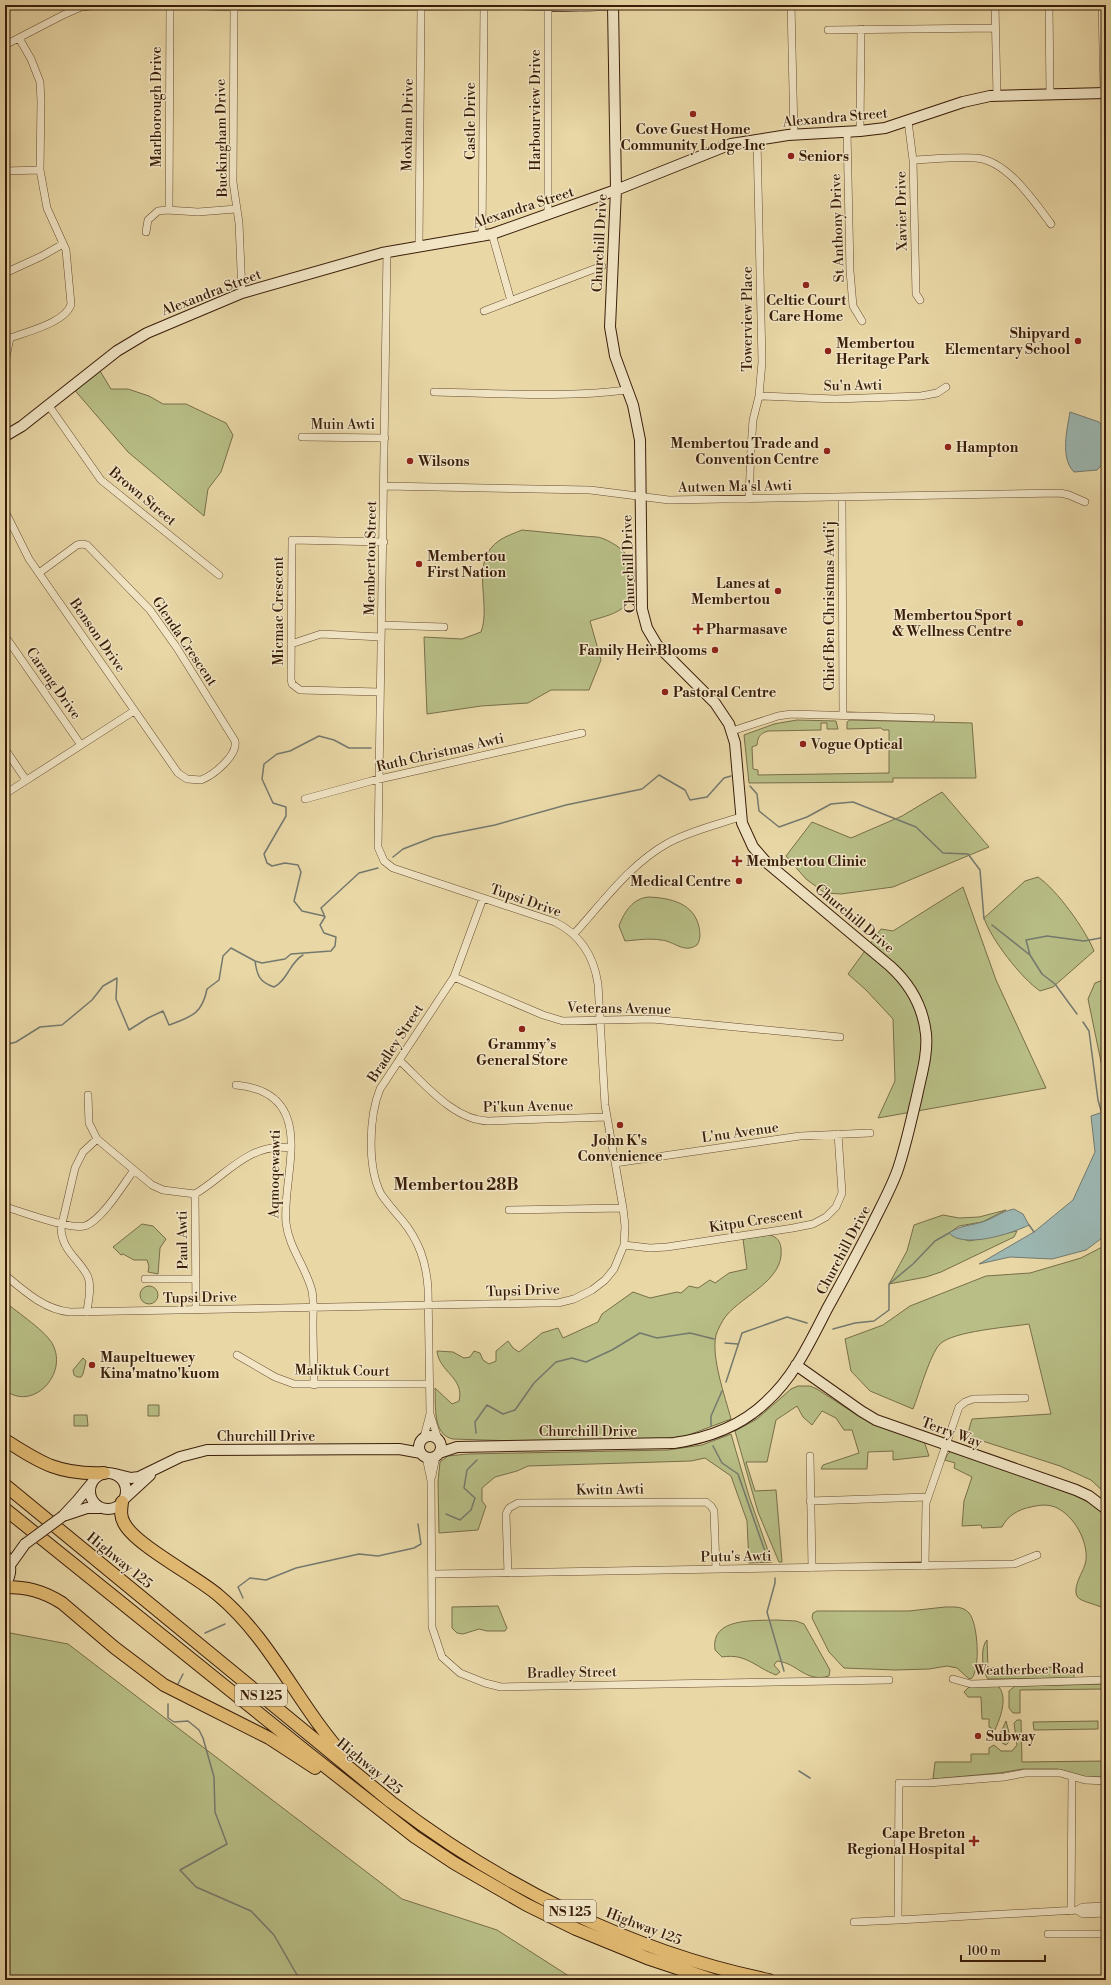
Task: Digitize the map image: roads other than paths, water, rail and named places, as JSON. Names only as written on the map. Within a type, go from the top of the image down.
[{"type":"highway","points":[[5,1440],[37,1460],[55,1469],[75,1473],[109,1474]]},
{"type":"highway","name":"Highway 125","points":[[5,1485],[391,1802],[430,1831],[487,1869],[568,1911],[618,1932],[684,1957],[768,1980]]},
{"type":"highway","points":[[124,1500],[122,1520],[132,1534],[208,1586],[231,1606],[267,1652],[330,1740],[344,1756],[391,1802]]},
{"type":"highway","name":"Highway 125","points":[[5,1509],[379,1809],[454,1862],[528,1905],[576,1929],[632,1953],[713,1980]]},
{"type":"highway","points":[[5,1586],[32,1588],[54,1597],[131,1661],[164,1685],[269,1738],[379,1809]]},
{"type":"main road","name":"Churchill Drive","points":[[109,1474],[135,1477],[185,1455],[208,1450],[428,1450],[457,1447],[660,1445],[701,1438],[733,1426],[761,1407],[779,1389],[796,1365],[846,1275],[893,1180],[909,1130],[923,1068],[926,1034],[918,1004],[902,978],[761,857],[749,842],[740,817],[736,750],[732,731],[719,708],[661,650],[647,628],[643,615],[641,595],[640,440],[636,419],[615,356],[610,327],[616,190],[614,5]]},
{"type":"main road","name":"Alexandra Street","points":[[5,436],[22,426],[49,406],[117,351],[147,333],[242,293],[387,251],[487,235],[548,215],[616,190],[730,144],[794,134],[847,131],[860,132],[885,128],[963,102],[997,96],[1105,93]]},
{"type":"main road","name":"Terry Way","points":[[796,1365],[868,1416],[945,1445],[1076,1490],[1089,1496],[1106,1510]]},
{"type":"main road","name":"Churchill Drive","points":[[428,1450],[431,1436],[457,1447]]},
{"type":"main road","points":[[428,1450],[441,1447],[438,1439]]},
{"type":"main road","name":"Churchill Drive","points":[[124,1500],[161,1466]]},
{"type":"main road","points":[[10,1565],[26,1544],[63,1516],[78,1501],[98,1475],[109,1474],[124,1483],[126,1492],[124,1500],[114,1508],[82,1509],[63,1516]]},
{"type":"main road","points":[[91,1484],[90,1496],[92,1501],[100,1508]]},
{"type":"main road","points":[[5,1550],[26,1544]]},
{"type":"main road","points":[[5,1555],[10,1565],[10,1573],[5,1586]]},
{"type":"street","points":[[5,45],[70,11],[86,6],[102,5]]},
{"type":"street","name":"Marlborough Drive","points":[[169,210],[170,5]]},
{"type":"street","points":[[174,5],[234,7],[548,6],[581,8],[614,5]]},
{"type":"street","points":[[791,5],[794,134]]},
{"type":"street","points":[[995,5],[997,96]]},
{"type":"street","points":[[1049,5],[1050,94]]},
{"type":"street","points":[[1102,5],[1105,93]]},
{"type":"street","name":"Moxham Drive","points":[[420,245],[421,6]]},
{"type":"street","name":"Castle Drive","points":[[484,6],[487,235],[511,301]]},
{"type":"street","name":"Harbourview Drive","points":[[548,6],[548,215]]},
{"type":"street","name":"Buckingham Drive","points":[[234,7],[232,171],[239,223],[242,293]]},
{"type":"street","points":[[828,30],[996,28]]},
{"type":"street","points":[[860,132],[861,29]]},
{"type":"street","points":[[5,362],[10,338],[56,320],[65,314],[70,308],[70,280],[64,244],[47,208],[40,170],[40,82],[31,59],[19,38]]},
{"type":"street","name":"Xavier Drive","points":[[908,121],[913,160],[916,294],[920,300]]},
{"type":"street","name":"St Anthony Drive","points":[[847,131],[850,271],[853,306],[862,321]]},
{"type":"street","name":"Towerview Place","points":[[749,499],[751,448],[754,420],[759,396],[762,335],[757,139]]},
{"type":"street","points":[[913,160],[976,158],[987,161],[1006,172],[1022,186],[1051,224]]},
{"type":"street","points":[[5,171],[40,170]]},
{"type":"street","points":[[146,232],[147,223],[153,214],[158,211],[169,210],[198,212],[236,209]]},
{"type":"street","points":[[5,273],[64,244]]},
{"type":"street","name":"Membertou Street","points":[[385,863],[379,852],[378,842],[378,780],[384,542],[387,251]]},
{"type":"street","points":[[484,311],[602,266]]},
{"type":"street","name":"Su'n Awti","points":[[759,396],[835,399],[922,396],[937,393],[946,388]]},
{"type":"street","points":[[434,392],[602,393],[627,390]]},
{"type":"street","name":"Brown Street","points":[[49,406],[93,469],[106,484],[218,575]]},
{"type":"street","name":"Muin Awti","points":[[302,437],[384,438]]},
{"type":"street","name":"Autwen Ma'sl Awti","points":[[384,486],[590,490],[669,500],[1060,493],[1069,494],[1085,502]]},
{"type":"street","name":"Chief Ben Christmas Awti'j","points":[[842,497],[843,715]]},
{"type":"street","name":"Benson Drive","points":[[5,511],[20,543],[39,573],[176,771]]},
{"type":"street","name":"Micmac Crescent","points":[[380,692],[300,690],[296,688],[291,680],[292,540],[384,542]]},
{"type":"street","name":"Glenda Crescent","points":[[39,573],[77,545],[86,544],[146,604],[174,643],[234,739],[236,745],[230,758],[204,779],[190,780],[181,776],[176,771]]},
{"type":"street","points":[[381,625],[444,627]]},
{"type":"street","points":[[291,644],[321,634],[381,637]]},
{"type":"street","name":"Carang Drive","points":[[5,636],[81,745]]},
{"type":"street","points":[[5,794],[134,711]]},
{"type":"street","points":[[732,731],[785,714],[931,718]]},
{"type":"street","name":"Ruth Christmas Awti","points":[[305,799],[378,780],[582,733]]},
{"type":"street","points":[[5,749],[26,780]]},
{"type":"street","points":[[574,934],[633,869],[657,850],[681,837],[740,817]]},
{"type":"street","name":"Tupsi Drive","points":[[5,1275],[35,1299],[54,1309],[70,1312],[551,1303],[574,1299],[592,1290],[605,1280],[617,1263],[624,1245],[626,1233],[616,1163],[607,1117],[598,984],[595,967],[588,952],[574,934],[565,927],[549,920],[398,871],[385,863]]},
{"type":"street","name":"Bradley Street","points":[[483,898],[454,977],[386,1080],[376,1099],[372,1127],[373,1166],[377,1186],[382,1195],[411,1232],[421,1250],[426,1267],[430,1414],[428,1450],[431,1480],[433,1574],[432,1627],[442,1656],[460,1673],[485,1683],[501,1686],[890,1680]]},
{"type":"street","name":"Veterans Avenue","points":[[454,977],[559,1020],[572,1022],[652,1019],[840,1037]]},
{"type":"street","name":"Pi'kun Avenue","points":[[399,1060],[455,1111],[472,1119],[488,1121],[607,1117]]},
{"type":"street","name":"Aqmoqewawti","points":[[236,1085],[252,1087],[263,1091],[279,1104],[288,1120],[290,1148],[286,1197],[287,1224],[293,1249],[310,1286],[313,1308],[314,1385]]},
{"type":"street","points":[[88,1095],[89,1123],[96,1140],[160,1189],[194,1194],[252,1154],[274,1147],[290,1148]]},
{"type":"street","name":"L'nu Avenue","points":[[616,1163],[800,1136],[870,1133]]},
{"type":"street","name":"Kitpu Crescent","points":[[624,1245],[650,1248],[667,1247],[793,1228],[822,1220],[836,1207],[842,1193],[838,1134]]},
{"type":"street","points":[[87,1312],[88,1279],[65,1246],[62,1236],[62,1223],[76,1164],[83,1152],[96,1140]]},
{"type":"street","points":[[9,1208],[62,1223],[79,1226],[93,1221],[134,1170]]},
{"type":"street","name":"Paul Awti","points":[[194,1194],[196,1310]]},
{"type":"street","points":[[509,1210],[623,1208]]},
{"type":"street","points":[[145,1279],[196,1278]]},
{"type":"street","name":"Maliktuk Court","points":[[237,1355],[281,1380],[294,1384],[429,1384]]},
{"type":"street","points":[[925,1566],[924,1514],[927,1497],[958,1410],[965,1402],[973,1399],[1025,1398]]},
{"type":"street","name":"Bradley Street","points":[[430,1414],[438,1439]]},
{"type":"street","points":[[810,1456],[812,1568]]},
{"type":"street","points":[[810,1501],[927,1497]]},
{"type":"street","name":"Kwitn Awti","points":[[508,1573],[506,1514],[509,1508],[518,1503],[706,1502],[712,1506],[714,1511],[716,1569]]},
{"type":"street","name":"Putu's Awti","points":[[433,1574],[1014,1564],[1037,1555]]},
{"type":"street","name":"Weatherbee Road","points":[[952,1678],[962,1683],[971,1684],[1106,1680]]},
{"type":"street","points":[[898,1920],[898,1783],[975,1780],[1025,1773],[1060,1773],[1085,1780],[1106,1781]]},
{"type":"street","points":[[1072,1777],[1074,1910]]},
{"type":"street","points":[[854,1922],[1074,1910],[1083,1907],[1106,1906]]},
{"type":"street","points":[[1074,1910],[1083,1914],[1106,1913]]},
{"type":"street","points":[[1048,1934],[1106,1934]]},
{"type":"water","points":[[1070,412],[1099,422],[1106,431],[1106,460],[1097,470],[1074,472],[1070,466],[1067,459],[1066,444]]},
{"type":"water","points":[[1106,1111],[1106,1235],[1086,1250],[1052,1259],[1010,1257],[979,1264],[1034,1232],[1073,1200],[1095,1152],[1091,1116]]},
{"type":"water","points":[[1014,1209],[1023,1214],[1029,1225],[999,1236],[976,1240],[956,1238],[949,1233],[957,1228],[986,1221],[1005,1211]]},
{"type":"waterway","points":[[324,916],[302,911],[294,901],[301,872],[298,865],[285,863],[272,866],[267,863],[264,854],[286,816],[286,807],[273,803],[262,779],[264,764],[277,754],[290,751],[319,736],[334,740],[349,748],[371,748]]},
{"type":"waterway","points":[[393,857],[403,849],[434,837],[495,825],[566,805],[642,789],[659,775],[685,790],[690,800],[707,797],[724,778],[731,776]]},
{"type":"waterway","points":[[750,786],[757,794],[759,811],[779,827],[807,817],[831,804],[853,802],[916,827],[943,853],[968,854],[980,870],[984,919]]},
{"type":"waterway","points":[[325,917],[321,908],[359,873],[378,868]]},
{"type":"waterway","points":[[5,1045],[16,1042],[40,1027],[62,1025],[92,1000],[103,986],[117,978],[116,999],[129,1030],[148,1018],[163,1011],[169,1025],[183,1020],[198,1010],[205,998],[207,989],[219,980],[223,956],[231,948],[255,961],[262,963],[285,959],[291,954],[331,951],[335,946],[336,937],[324,933],[320,925],[325,917]]},
{"type":"waterway","points":[[992,925],[1030,955]]},
{"type":"waterway","points":[[1077,1014],[1055,984],[1042,974],[1030,955],[1026,940],[1047,936],[1084,941],[1106,937]]},
{"type":"waterway","points":[[255,961],[258,974],[262,980],[274,987],[282,980],[295,962],[303,955]]},
{"type":"waterway","points":[[1083,1022],[1089,1031],[1098,1100],[1102,1114]]},
{"type":"waterway","points":[[1029,1225],[1034,1232]]},
{"type":"waterway","points":[[833,1329],[855,1323],[874,1321],[889,1310],[889,1284],[913,1264],[935,1241],[949,1233]]},
{"type":"waterway","points":[[726,1382],[742,1333],[787,1317],[807,1323]]},
{"type":"waterway","points":[[476,1433],[475,1422],[487,1405],[503,1414],[515,1410],[534,1383],[556,1362],[572,1358],[586,1362],[612,1350],[640,1333],[657,1338],[690,1333],[714,1339]]},
{"type":"waterway","points":[[725,1343],[738,1344]]},
{"type":"waterway","points":[[711,1426],[711,1416],[722,1391]]},
{"type":"waterway","points":[[713,1446],[722,1463],[738,1474],[768,1560]]},
{"type":"waterway","points":[[446,1514],[460,1520],[471,1510],[475,1498],[464,1488],[467,1470],[477,1460]]},
{"type":"waterway","points":[[243,1598],[238,1587],[250,1578],[266,1580],[296,1568],[359,1554],[378,1556],[414,1548],[421,1544],[418,1524]]},
{"type":"waterway","points":[[775,1578],[767,1612],[784,1671]]},
{"type":"waterway","points":[[205,1633],[225,1624]]},
{"type":"waterway","points":[[178,1684],[183,1674]]},
{"type":"waterway","points":[[168,1704],[168,1718],[174,1722],[188,1721],[199,1730],[203,1738],[214,1777],[215,1812],[227,1844],[180,1870],[196,1887],[251,1911],[274,1935],[297,1975],[315,1980]]},
{"type":"waterway","points":[[799,1771],[810,1778]]},
{"type":"place","name":"Cove Guest Home Community Lodge Inc","points":[[693,114]]},
{"type":"place","name":"Seniors","points":[[791,156]]},
{"type":"place","name":"Celtic Court Care Home","points":[[806,285]]},
{"type":"place","name":"Shipyard Elementary School","points":[[1078,341]]},
{"type":"place","name":"Membertou Heritage Park","points":[[828,351]]},
{"type":"place","name":"Hampton","points":[[948,447]]},
{"type":"place","name":"Membertou Trade and Convention Centre","points":[[827,451]]},
{"type":"place","name":"Wilsons","points":[[410,461]]},
{"type":"place","name":"Membertou First Nation","points":[[419,564]]},
{"type":"place","name":"Lanes at Membertou","points":[[778,591]]},
{"type":"place","name":"Membertou Sport & Wellness Centre","points":[[1020,623]]},
{"type":"place","name":"Pharmasave","points":[[698,629]]},
{"type":"place","name":"Family HeirBlooms","points":[[715,650]]},
{"type":"place","name":"Pastoral Centre","points":[[665,692]]},
{"type":"place","name":"Vogue Optical","points":[[803,744]]},
{"type":"place","name":"Membertou Clinic","points":[[737,861]]},
{"type":"place","name":"Medical Centre","points":[[739,881]]},
{"type":"place","name":"Grammy’s General Store","points":[[522,1029]]},
{"type":"place","name":"John K's Convenience","points":[[620,1125]]},
{"type":"place","name":"Maupeltuewey Kina'matno'kuom","points":[[92,1365]]},
{"type":"place","name":"Subway","points":[[978,1736]]},
{"type":"place","name":"Cape Breton Regional Hospital","points":[[974,1841]]},
{"type":"district","name":"Membertou 28B","points":[[456,1184]]}]
